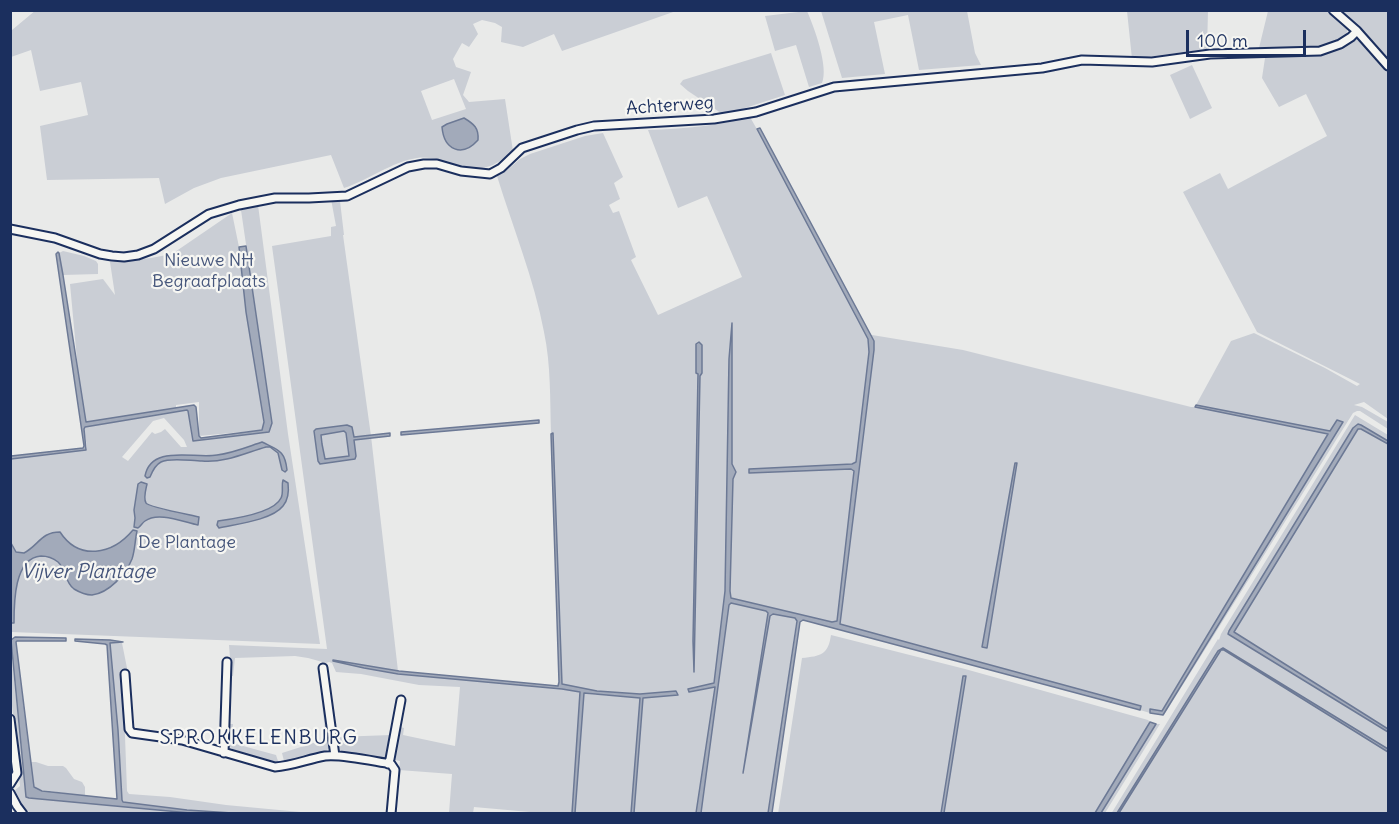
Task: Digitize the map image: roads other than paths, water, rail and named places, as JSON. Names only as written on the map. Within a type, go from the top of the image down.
[{"type":"street","points":[[1333,10],[1389,66]]},
{"type":"street","name":"Achterweg","points":[[10,229],[55,238],[100,254],[124,257],[138,255],[154,249],[209,214],[224,209],[275,198],[347,196],[408,167],[424,164],[437,164],[461,171],[490,174],[501,168],[522,148],[594,126],[714,119],[756,112],[834,87],[1042,68],[1082,60],[1152,62],[1210,54],[1320,51],[1340,44],[1356,31]]},
{"type":"street","points":[[224,753],[227,662]]},
{"type":"street","points":[[323,668],[335,756]]},
{"type":"street","points":[[125,674],[129,729],[132,734],[182,740],[275,767],[325,756],[393,765],[395,770],[391,813]]},
{"type":"street","points":[[388,764],[402,700]]},
{"type":"street","points":[[10,719],[17,773],[10,784]]},
{"type":"street","points":[[10,793],[23,813]]},
{"type":"water","points":[[464,118],[475,127],[478,140],[466,149],[455,149],[446,141],[442,127]]},
{"type":"water","points":[[760,128],[874,341],[840,624],[1141,706],[1140,710],[803,620],[800,622],[772,813],[768,813],[797,621],[795,618],[773,614],[770,616],[743,773],[768,613],[731,603],[701,813],[696,813],[715,687],[689,692],[688,689],[714,683],[725,591],[729,359],[732,323],[732,464],[736,472],[733,479],[731,598],[832,622],[837,621],[854,471],[851,469],[749,473],[749,469],[856,462],[869,352],[868,339],[757,129]]},
{"type":"water","points":[[246,246],[272,423],[269,432],[193,441],[187,410],[85,427],[86,450],[11,459],[11,456],[83,448],[84,446],[56,254],[58,252],[86,422],[194,405],[201,438],[262,430],[264,422],[246,312],[239,247]]},
{"type":"water","points":[[699,342],[702,345],[702,373],[700,376],[694,672],[698,374],[696,373],[696,344]]},
{"type":"water","points":[[1196,405],[1330,431],[1337,420],[1343,422],[1163,715],[1150,713],[1150,709],[1162,711],[1328,434],[1195,407]]},
{"type":"water","points":[[539,420],[539,423],[401,435],[401,432]]},
{"type":"water","points":[[1358,424],[1388,441],[1388,444],[1358,429],[1234,632],[1388,729],[1388,732],[1228,634],[1353,428]]},
{"type":"water","points":[[347,425],[352,427],[354,437],[390,433],[390,436],[354,440],[355,459],[320,464],[314,431]],"holes":[[[344,431],[349,456],[325,459],[321,435]]]},
{"type":"water","points":[[553,433],[562,684],[597,691],[640,694],[676,691],[678,695],[643,698],[634,813],[631,813],[640,698],[584,693],[575,813],[572,813],[580,692],[398,674],[333,661],[399,671],[558,686],[551,434]]},
{"type":"water","points":[[262,442],[282,454],[286,463],[285,472],[282,470],[278,453],[266,447],[219,460],[175,459],[165,461],[157,465],[150,477],[145,476],[149,466],[164,456],[217,455]]},
{"type":"water","points":[[1015,463],[1017,463],[987,648],[982,647]]},
{"type":"water","points":[[283,480],[288,483],[288,495],[285,504],[278,511],[254,521],[219,528],[218,521],[262,511],[277,503],[282,496]]},
{"type":"water","points":[[141,482],[147,484],[146,503],[199,517],[198,525],[157,517],[150,518],[138,528],[134,527],[138,484]]},
{"type":"water","name":"Vijver Plantage","points":[[133,530],[137,531],[133,556],[129,565],[116,582],[105,591],[92,595],[74,589],[61,565],[54,559],[41,556],[25,564],[17,583],[14,623],[11,623],[11,543],[16,552],[24,553],[48,534],[60,532],[76,547],[86,551],[96,551],[115,545]]},
{"type":"water","points":[[15,637],[66,638],[66,641],[16,642],[34,787],[42,791],[117,799],[107,645],[75,641],[75,639],[110,640],[123,642],[110,643],[123,802],[232,813],[190,813],[26,797],[11,640]]},
{"type":"water","points":[[1223,648],[1388,749],[1388,752],[1221,650],[1117,813],[1218,651]]},
{"type":"water","points":[[963,676],[966,676],[944,813],[941,813]]},
{"type":"water","points":[[1150,722],[1156,724],[1101,813],[1095,813]]},
{"type":"district","name":"SPROKKELENBURG","points":[[259,738]]},
{"type":"park label","name":"Nieuwe NH Begraafplaats","points":[[209,271]]},
{"type":"park label","name":"De Plantage","points":[[187,543]]}]
